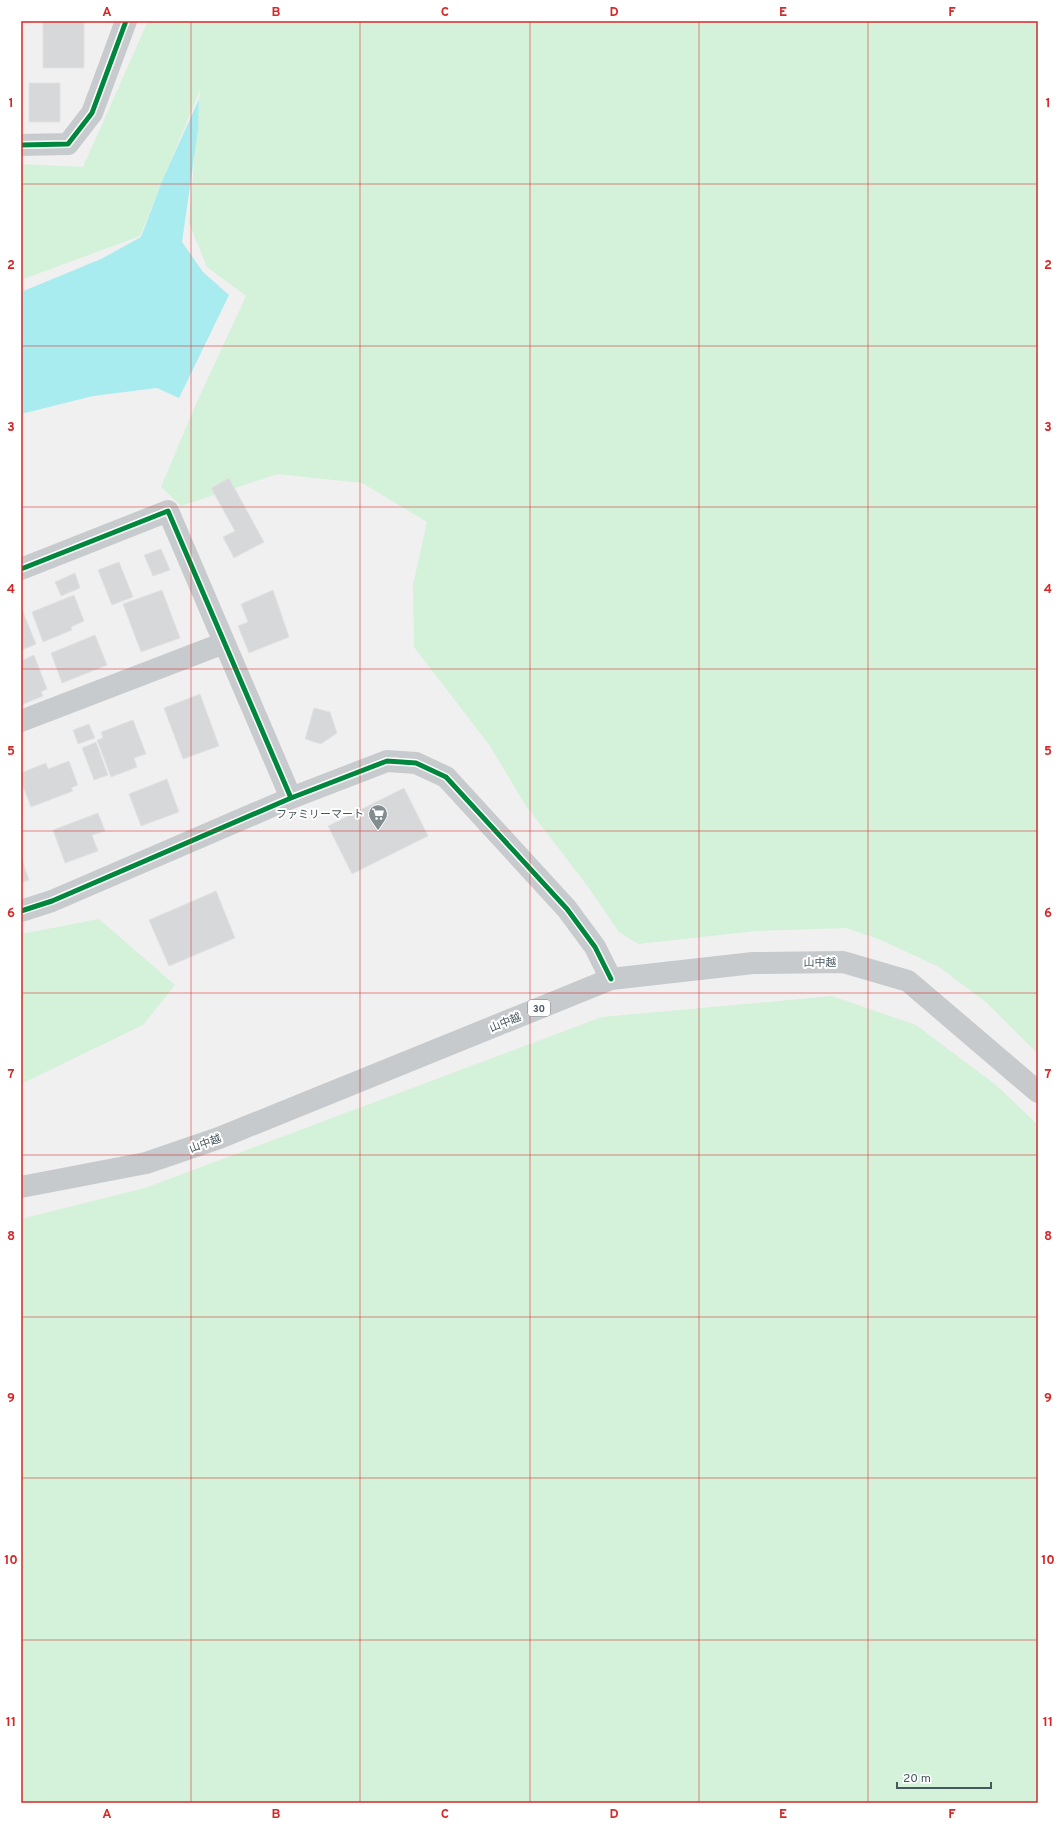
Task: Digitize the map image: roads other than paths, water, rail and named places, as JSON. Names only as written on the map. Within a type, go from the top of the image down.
[{"type":"main road","name":"山中越","points":[[21,1187],[146,1163],[219,1138],[611,979],[752,963],[843,962],[908,981],[1038,1092]]},
{"type":"street","points":[[21,145],[68,144],[92,113],[126,21]]},
{"type":"street","points":[[21,569],[168,512],[291,798]]},
{"type":"street","points":[[21,720],[224,643]]},
{"type":"street","points":[[21,911],[52,901],[291,798],[387,761],[416,763],[446,778],[567,909],[595,947],[611,979]]},
{"type":"water","points":[[199,99],[198,130],[182,242],[203,272],[229,295],[179,398],[157,388],[93,396],[21,414],[21,292],[101,259],[141,237],[163,179]]},
{"type":"place","name":"ファミリーマート","points":[[378,831]]}]
